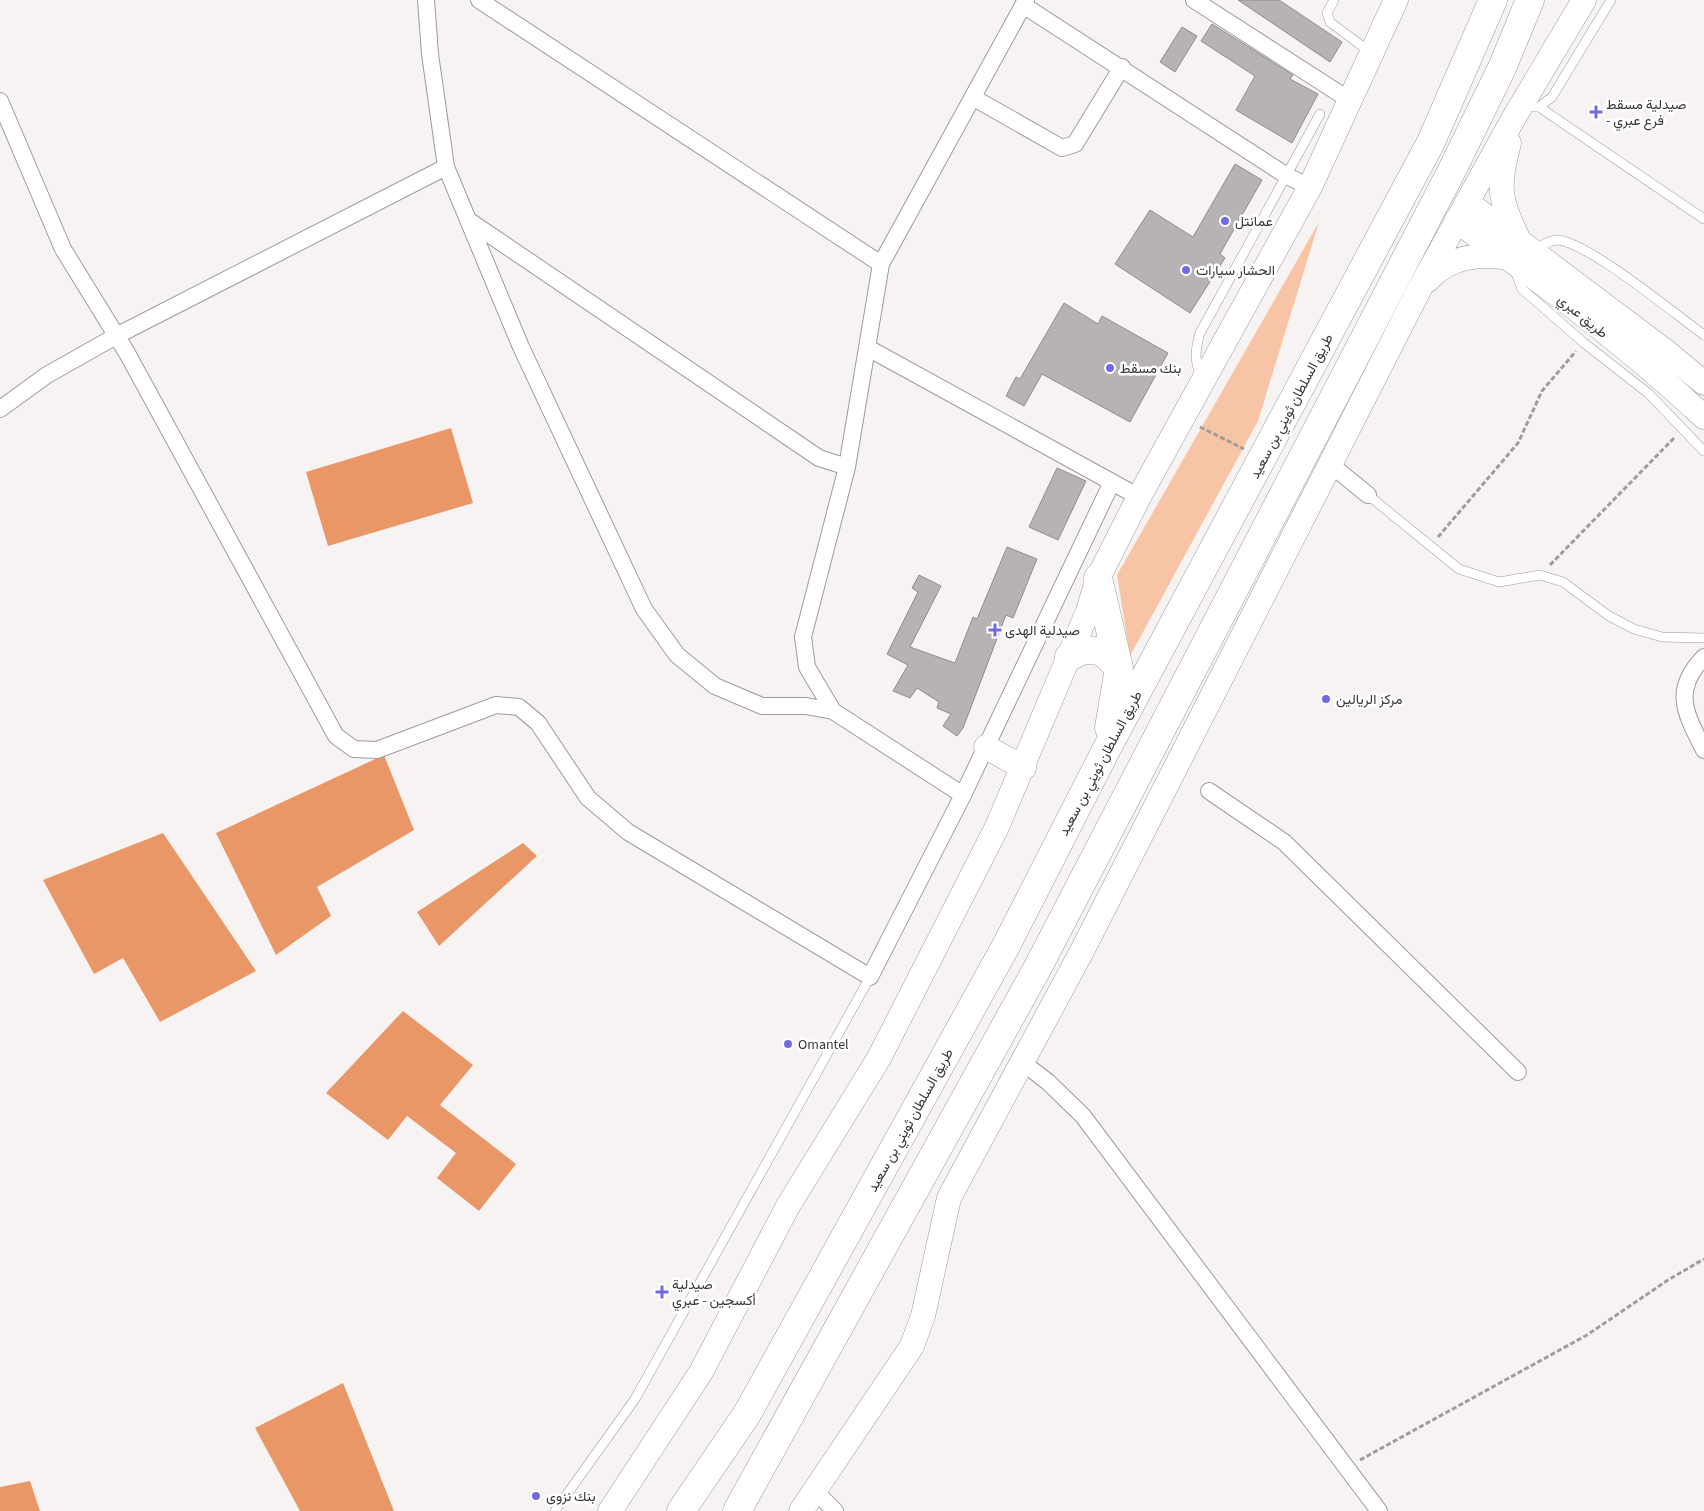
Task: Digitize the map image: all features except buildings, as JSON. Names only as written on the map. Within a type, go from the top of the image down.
[{"type":"highway","name":"طريق السلطان ثويني بن سعيد","points":[[681,1511],[752,1405],[1007,944],[1105,752],[1431,142],[1493,0]]},
{"type":"highway","points":[[737,1510],[1038,967],[1451,172],[1502,68],[1530,0]]},
{"type":"highway","points":[[1098,578],[1119,668],[1105,752]]},
{"type":"highway","points":[[1069,657],[1083,650],[1102,650],[1119,668]]},
{"type":"street","points":[[426,0],[430,54],[446,167],[521,347],[644,609],[677,655],[715,686],[750,703],[762,706],[806,706],[834,712],[963,795]]},
{"type":"street","points":[[479,0],[882,264]]},
{"type":"street","points":[[1194,0],[1351,101]]},
{"type":"street","points":[[610,1511],[701,1372],[788,1206],[879,1058],[997,827],[1024,768],[1088,611],[1098,578],[1139,497],[1185,418],[1310,188],[1396,0]]},
{"type":"street","points":[[801,1511],[912,1346],[923,1316],[945,1207],[1081,953],[1420,288],[1462,212],[1524,112],[1584,0]]},
{"type":"street","points":[[834,712],[807,667],[803,637],[846,467],[882,264],[1025,2],[1287,176],[1310,188]]},
{"type":"street","points":[[974,98],[1062,148],[1069,148],[1075,144],[1122,67]]},
{"type":"street","points":[[0,101],[63,249],[116,336],[336,736],[354,750],[378,750],[496,705],[519,707],[538,723],[588,798],[628,832],[870,977],[963,795],[1112,482]]},
{"type":"street","points":[[1420,288],[1440,270],[1451,263],[1470,256],[1519,253],[1502,205],[1500,188],[1524,112]]},
{"type":"street","points":[[0,409],[47,375],[116,336],[446,167]]},
{"type":"street","name":"طريق عبري","points":[[1462,212],[1519,253],[1664,350],[1704,383]]},
{"type":"street","points":[[468,220],[819,458],[846,467]]},
{"type":"street","name":"طريق عبري","points":[[1519,253],[1652,371],[1700,407]]},
{"type":"street","points":[[868,348],[1139,497]]},
{"type":"street","points":[[1330,464],[1368,494]]},
{"type":"street","points":[[1704,657],[1691,671],[1685,686],[1684,702],[1688,718],[1704,750]]},
{"type":"street","points":[[986,747],[1024,768]]},
{"type":"street","points":[[1209,791],[1284,842],[1518,1072]]},
{"type":"street","points":[[1022,1062],[1048,1082],[1083,1116],[1379,1511]]},
{"type":"street","points":[[815,1491],[835,1511]]},
{"type":"lane","points":[[1334,0],[1327,13],[1330,22],[1371,53]]},
{"type":"lane","points":[[1524,112],[1552,97],[1611,0]]},
{"type":"lane","points":[[1524,112],[1704,219]]},
{"type":"lane","points":[[1204,383],[1197,367],[1195,350],[1200,333],[1320,114]]},
{"type":"lane","points":[[1704,335],[1587,250],[1558,240],[1519,253],[1522,289],[1584,343],[1648,393],[1704,451]]},
{"type":"lane","points":[[1368,494],[1459,569],[1499,582],[1540,576],[1563,582],[1608,616],[1634,629],[1662,637],[1704,638]]},
{"type":"lane","points":[[555,1511],[635,1400],[870,977]]},
{"type":"path","points":[[1430,546],[1518,443],[1542,391],[1584,343]]},
{"type":"path","points":[[1185,418],[1201,428],[1264,457]]},
{"type":"path","points":[[1540,576],[1682,429]]},
{"type":"path","points":[[1346,1468],[1588,1335],[1668,1280],[1704,1259]]},
{"type":"shaded area","points":[[1319,222],[1258,421],[1130,656],[1117,575]]},
{"type":"shaded area","points":[[451,428],[473,503],[328,546],[306,472]]},
{"type":"shaded area","points":[[384,755],[414,830],[317,887],[331,916],[276,955],[216,833]]},
{"type":"shaded area","points":[[163,833],[256,971],[160,1022],[123,958],[94,974],[43,880]]},
{"type":"shaded area","points":[[523,843],[537,856],[439,946],[417,912]]},
{"type":"shaded area","points":[[403,1011],[473,1065],[440,1105],[516,1164],[479,1211],[437,1178],[456,1153],[407,1116],[388,1140],[326,1093]]},
{"type":"shaded area","points":[[343,1383],[394,1511],[300,1511],[255,1428]]},
{"type":"shaded area","points":[[30,1481],[40,1511],[0,1511],[0,1487]]},
{"type":"place","name":"صيدلية مسقط - فرع عبري","points":[[1596,112]]},
{"type":"place","name":"عمانتل","points":[[1225,221]]},
{"type":"place","name":"الحشار سيارات","points":[[1186,270]]},
{"type":"place","name":"بنك مسقط","points":[[1110,368]]},
{"type":"place","name":"صيدلية الهدى","points":[[995,630]]},
{"type":"place","name":"مركز الريالين","points":[[1326,699]]},
{"type":"place","name":"Omantel","points":[[788,1044]]},
{"type":"place","name":"صيدلية أكسجين - عبري","points":[[662,1292]]},
{"type":"place","name":"بنك نزوى","points":[[536,1496]]}]
